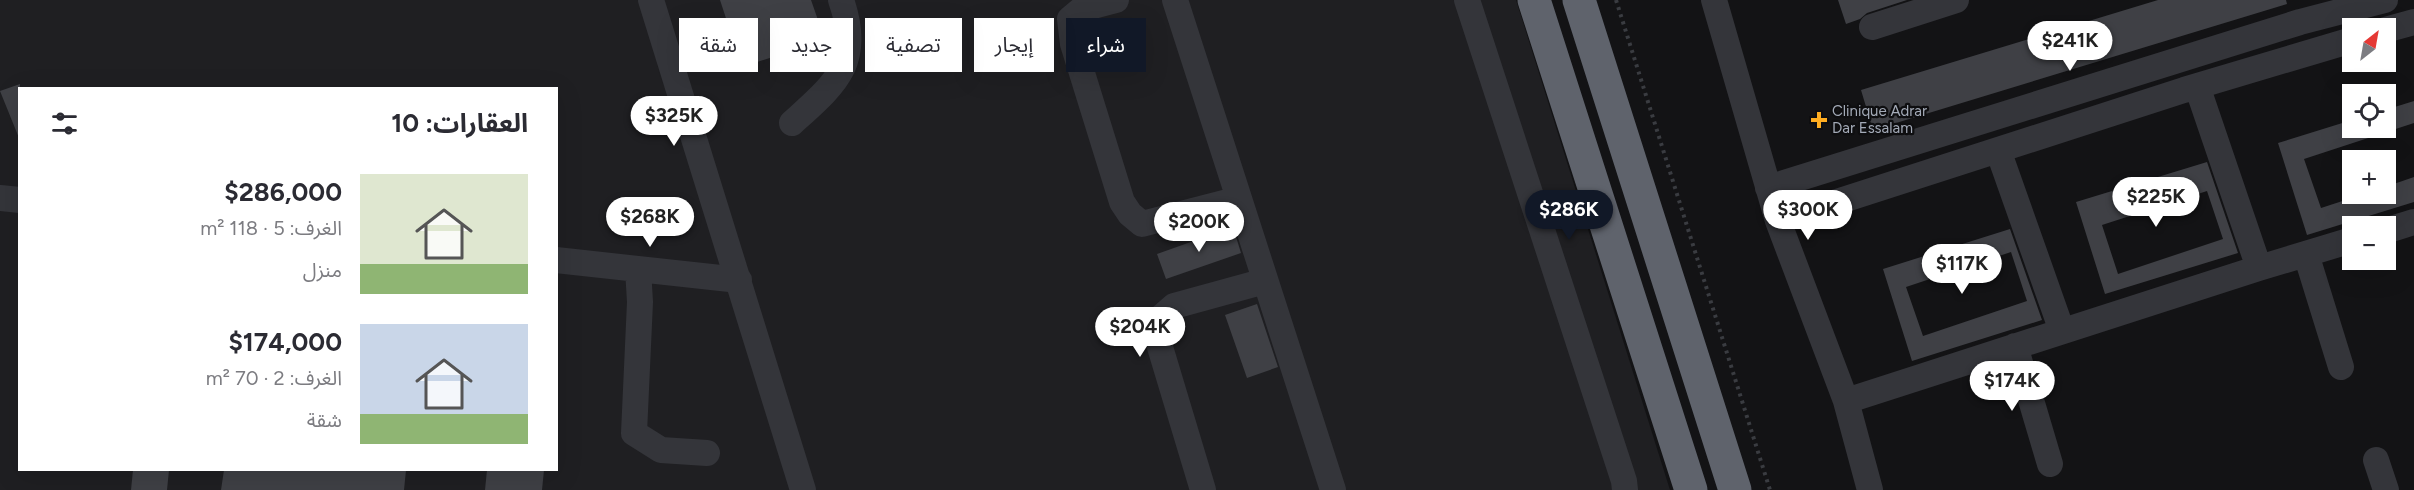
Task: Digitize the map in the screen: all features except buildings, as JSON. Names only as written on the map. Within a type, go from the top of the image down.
[{"type":"highway","points":[[1534,0],[1691,490]]},
{"type":"highway","points":[[1579,0],[1735,490]]},
{"type":"street","points":[[651,0],[803,490]]},
{"type":"street","points":[[792,123],[821,97],[844,68],[849,46],[846,14],[841,0]]},
{"type":"street","points":[[1116,0],[1082,9],[1070,19],[1073,44],[1122,202],[1130,214],[1142,224],[1239,199]]},
{"type":"street","points":[[1175,0],[1332,490]]},
{"type":"street","points":[[1467,0],[1620,470],[1624,490]]},
{"type":"street","points":[[1714,0],[1778,221],[1845,401],[1870,490]]},
{"type":"street","points":[[1872,27],[1956,0]]},
{"type":"street","points":[[1768,188],[2297,11],[2385,0]]},
{"type":"street","points":[[2411,0],[2414,10]]},
{"type":"street","points":[[2396,27],[2414,22]]},
{"type":"street","points":[[1778,221],[2197,86],[2342,43]]},
{"type":"street","points":[[2197,86],[2259,268]]},
{"type":"street","points":[[1998,150],[2062,331]]},
{"type":"street","points":[[0,198],[18,200]]},
{"type":"street","points":[[2396,228],[2414,222]]},
{"type":"street","points":[[1845,401],[2342,243]]},
{"type":"street","points":[[2306,254],[2341,367]]},
{"type":"street","points":[[558,260],[739,280]]},
{"type":"street","points":[[638,269],[640,302],[634,433],[661,450],[707,453]]},
{"type":"street","points":[[1203,490],[1160,347],[1158,320],[1174,306],[1265,281]]},
{"type":"street","points":[[2015,346],[2050,465]]},
{"type":"street","points":[[2376,460],[2386,490]]},
{"type":"path","points":[[1616,0],[1770,490]]},
{"type":"shaded area","points":[[0,0],[1516,0],[1670,490],[0,490]]},
{"type":"place","name":"Clinique Adrar Dar Essalam","points":[[1819,120]]}]
